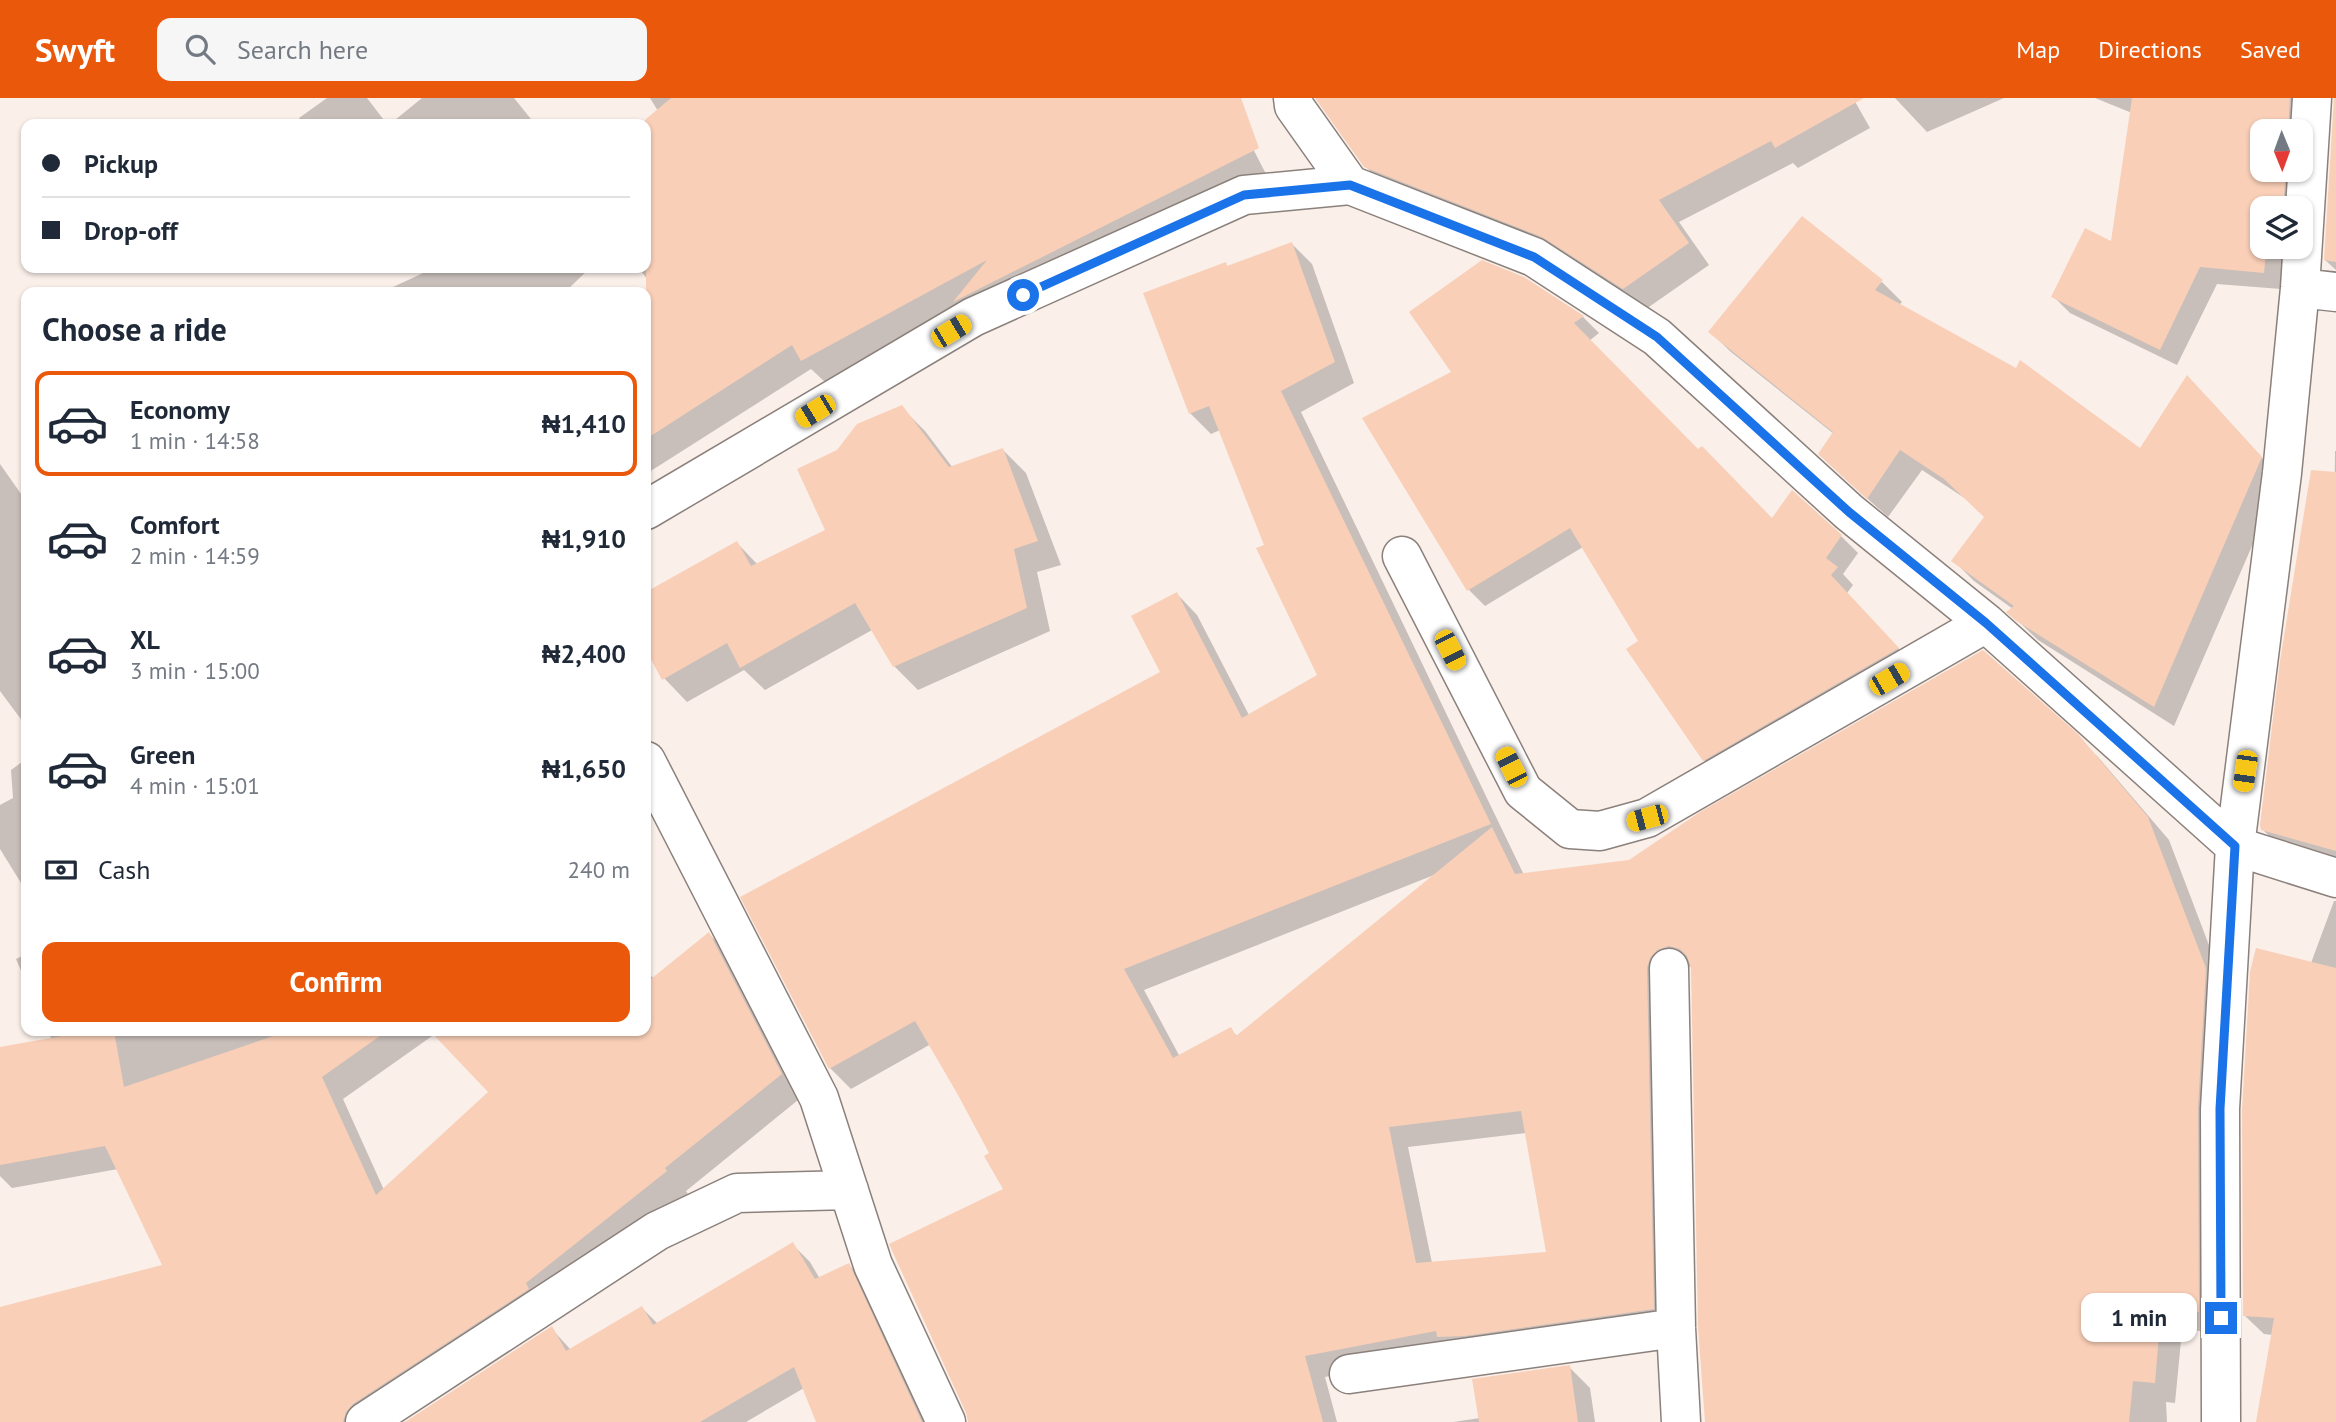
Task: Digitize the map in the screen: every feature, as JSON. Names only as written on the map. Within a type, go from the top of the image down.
[{"type":"street","points":[[1293,98],[1294,106],[1350,185]]},
{"type":"street","points":[[2221,1422],[2220,1109],[2235,846],[2282,473],[2318,290],[2312,98]]},
{"type":"street","points":[[651,507],[973,317],[1244,195],[1350,185],[1534,257],[1657,337],[1849,512],[1986,623],[2235,846],[2336,878]]},
{"type":"street","points":[[1402,556],[1523,791],[1570,829],[1600,831],[1647,818],[1986,623]]},
{"type":"street","points":[[651,780],[819,1098],[873,1265],[946,1422]]},
{"type":"street","points":[[1669,968],[1676,1328],[1681,1422]]},
{"type":"street","points":[[365,1422],[657,1231],[737,1193],[849,1190]]},
{"type":"street","points":[[1349,1374],[1676,1328]]},
{"type":"building","points":[[671,98],[1241,98],[1259,148],[953,302],[987,260],[801,361],[792,345],[651,436],[651,287],[646,287],[646,273],[651,273],[651,119],[646,119]]},
{"type":"building","points":[[1315,98],[1864,98],[1775,148],[1771,141],[1659,200],[1689,243],[1623,289],[1542,237],[1364,167]]},
{"type":"building","points":[[2132,98],[2290,98],[2289,119],[2250,119],[2250,182],[2285,182],[2284,196],[2250,196],[2250,259],[2265,259],[2264,273],[2200,267],[2160,350],[2051,297],[2085,228],[2111,241]]},
{"type":"building","points":[[2336,98],[2336,262],[2324,260]]},
{"type":"building","points":[[1802,216],[1883,280],[1875,290],[2016,368],[2020,360],[2140,448],[2187,375],[2262,457],[2154,707],[2015,620],[2006,612],[2014,606],[1951,561],[1984,517],[1944,479],[1900,450],[1867,499],[1818,454],[1833,432],[1708,332]]},
{"type":"building","points":[[1292,242],[1335,362],[1281,391],[1491,824],[1124,969],[1173,1058],[1231,1027],[1236,1036],[1492,827],[1515,874],[1629,860],[1700,812],[1983,650],[2078,734],[2148,817],[2206,968],[2198,1109],[2199,1312],[2161,1310],[2155,1383],[2133,1381],[2129,1422],[1705,1422],[1698,1327],[1691,968],[1687,956],[1680,949],[1669,946],[1657,950],[1650,958],[1647,968],[1654,1309],[1465,1336],[1437,1337],[1436,1331],[1305,1356],[1323,1422],[968,1422],[889,1244],[1003,1189],[984,1156],[989,1153],[915,1021],[829,1069],[740,897],[1160,672],[1131,616],[1177,592],[1242,718],[1317,675],[1256,548],[1264,545],[1209,406],[1189,414],[1143,293],[1226,262],[1227,266]],"holes":[[[1521,1111],[1546,1252],[1416,1263],[1389,1127]]]},
{"type":"building","points":[[1482,260],[1524,277],[1584,316],[1574,323],[1698,449],[1702,446],[1772,518],[1792,490],[1842,535],[1826,558],[1838,567],[1831,575],[1899,648],[1703,761],[1626,649],[1638,641],[1570,528],[1467,591],[1362,418],[1451,372],[1409,312]]},
{"type":"building","points":[[902,405],[949,467],[1003,448],[1038,541],[1014,549],[1027,608],[893,667],[855,603],[740,668],[727,643],[662,680],[651,659],[651,589],[737,541],[751,566],[825,530],[797,469],[837,450],[857,424]]},
{"type":"building","points":[[2311,470],[2336,472],[2336,851],[2261,830],[2260,825],[2280,661]]},
{"type":"building","points":[[709,932],[782,1074],[665,1168],[667,1171],[526,1283],[529,1289],[353,1404],[346,1412],[343,1422],[0,1422],[0,1307],[162,1265],[105,1146],[0,1165],[0,1047],[62,1036],[115,1036],[124,1087],[273,1036],[380,1036],[322,1077],[376,1195],[488,1092],[435,1036],[651,1036],[651,979]]},
{"type":"building","points":[[2256,948],[2336,968],[2336,1422],[2256,1422],[2274,1318],[2243,1316],[2242,1110],[2250,972]]},
{"type":"building","points":[[793,1242],[815,1279],[849,1263],[922,1422],[816,1422],[794,1367],[700,1422],[405,1422],[552,1326],[566,1351],[642,1306],[653,1325]]},
{"type":"building","points":[[1570,1365],[1578,1422],[1479,1422],[1472,1379]]},
{"type":"route","points":[[1023,295],[1244,195],[1350,185],[1534,257],[1657,337],[1849,512],[1986,623],[2235,846],[2220,1109],[2221,1318]]}]
